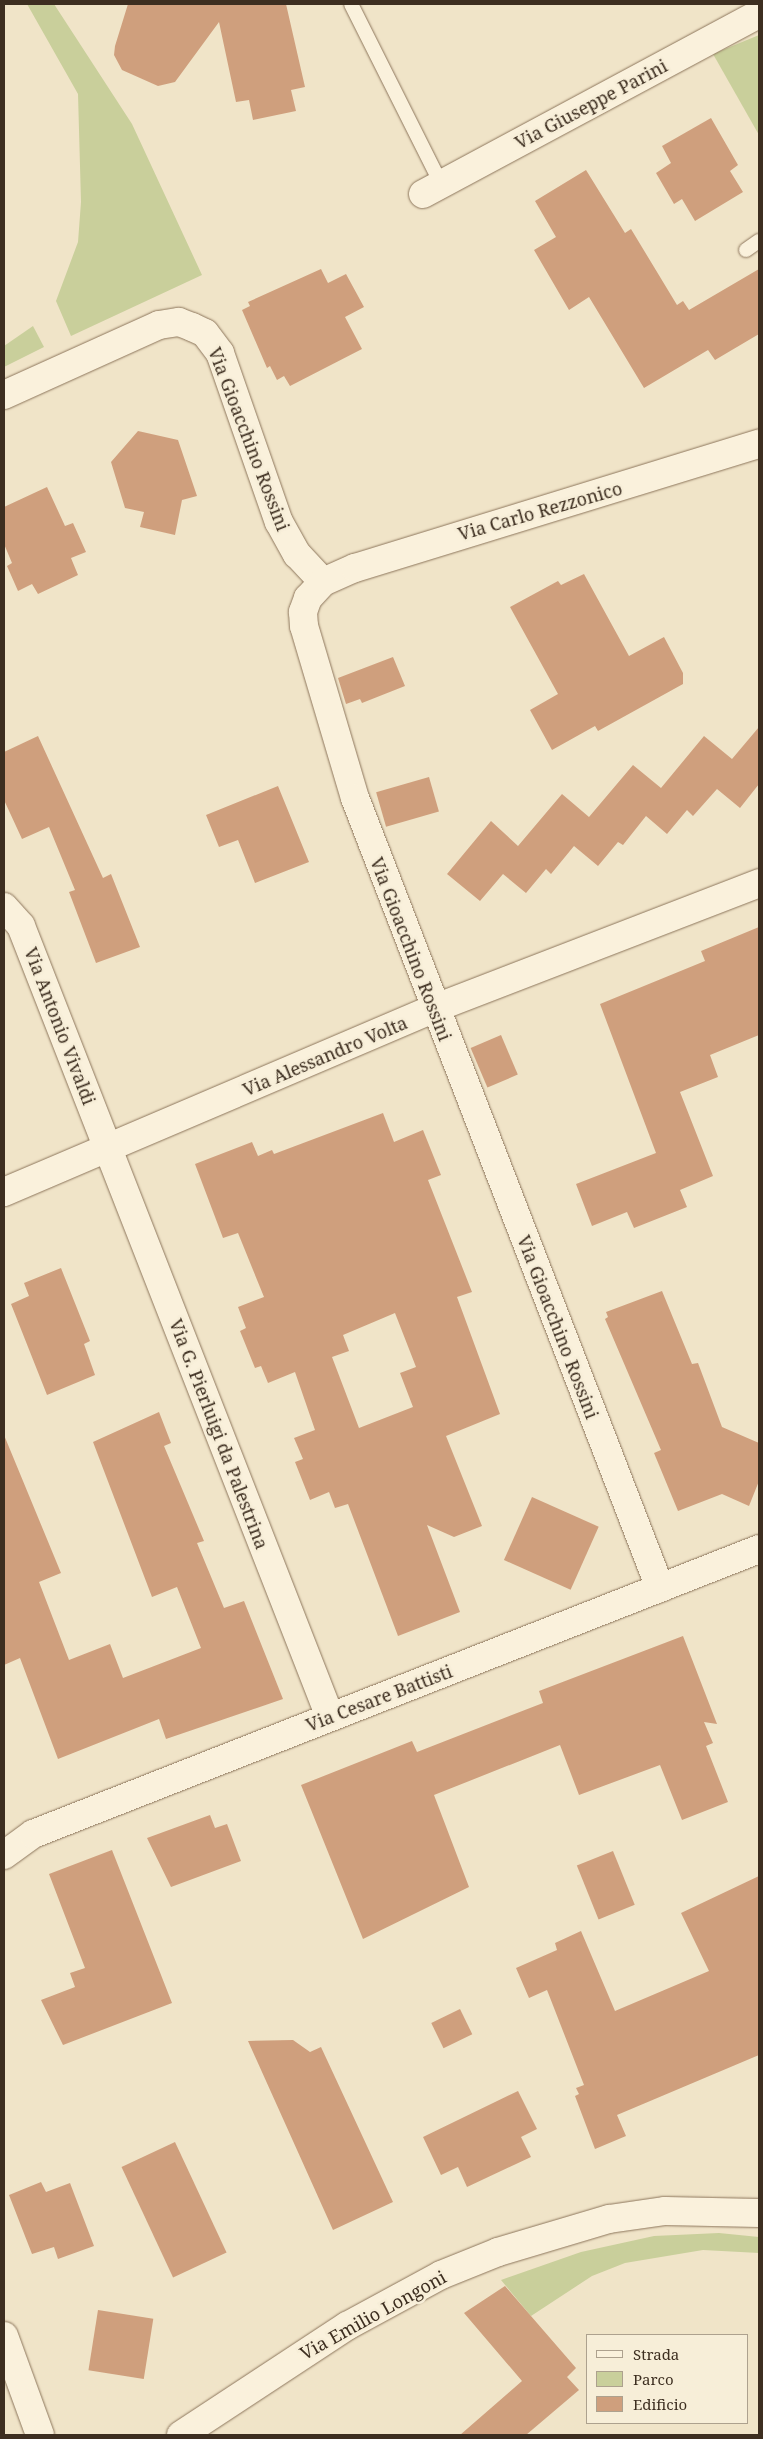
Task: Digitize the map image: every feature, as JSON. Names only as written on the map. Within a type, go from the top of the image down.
[{"type":"street","name":"Via Giuseppe Parini","points":[[432,189],[759,14]]},
{"type":"street","name":"Via Gioacchino Rossini","points":[[4,395],[135,332],[179,322],[205,333],[220,353],[279,522],[297,554],[323,582],[308,598],[303,612],[304,626],[355,798],[434,1009],[660,1588]]},
{"type":"street","name":"Via Carlo Rezzonico","points":[[323,582],[364,565],[759,444]]},
{"type":"street","name":"Via Alessandro Volta","points":[[4,1192],[109,1150],[434,1009],[759,882]]},
{"type":"street","name":"Via Antonio Vivaldi","points":[[4,907],[21,926],[109,1150]]},
{"type":"street","name":"Via G. Pierluigi da Palestrina","points":[[109,1150],[330,1717]]},
{"type":"street","name":"Via Cesare Battisti","points":[[4,1855],[33,1834],[759,1549]]},
{"type":"street","name":"Via Emilio Longoni","points":[[182,2435],[354,2322],[441,2275],[498,2252],[610,2219],[666,2211],[759,2212]]},
{"type":"street","points":[[4,2336],[40,2435]]},
{"type":"lane","points":[[351,4],[432,189]]},
{"type":"lane","points":[[746,250],[759,241]]},
{"type":"green space","points":[[27,4],[54,4],[132,124],[202,275],[71,336],[56,301],[78,242],[81,202],[78,94]]},
{"type":"green space","points":[[759,35],[759,135],[713,54]]},
{"type":"green space","points":[[33,326],[44,347],[4,367],[4,346]]},
{"type":"green space","points":[[719,2233],[759,2237],[759,2253],[703,2250],[625,2263],[592,2276],[531,2316],[501,2280],[581,2252],[654,2236]]},
{"type":"building","points":[[128,4],[286,4],[305,87],[291,90],[296,111],[253,120],[249,100],[236,102],[219,22],[175,82],[158,86],[122,70],[114,55]]},
{"type":"building","points":[[711,118],[738,165],[730,171],[743,192],[695,221],[682,199],[674,204],[656,173],[671,163],[662,146]]},
{"type":"building","points":[[586,170],[625,233],[631,229],[677,305],[683,301],[689,310],[759,269],[759,334],[715,360],[708,350],[644,388],[589,297],[569,310],[534,250],[556,237],[535,201]]},
{"type":"building","points":[[321,269],[328,283],[346,274],[364,307],[345,317],[362,349],[290,386],[284,376],[277,380],[270,366],[267,368],[242,310],[250,306],[248,302]]},
{"type":"building","points":[[138,431],[178,440],[197,496],[182,500],[175,535],[140,527],[144,512],[125,508],[111,462]]},
{"type":"building","points":[[47,487],[65,526],[73,523],[86,552],[71,558],[78,575],[38,594],[32,584],[18,591],[7,566],[12,563],[4,544],[4,507]]},
{"type":"building","points":[[584,574],[629,656],[664,637],[683,673],[683,684],[598,731],[595,726],[552,750],[530,710],[558,694],[510,607],[558,581],[561,585]]},
{"type":"building","points":[[393,657],[405,686],[362,703],[360,699],[346,704],[338,678]]},
{"type":"building","points":[[759,727],[759,784],[740,808],[717,789],[693,816],[687,810],[667,834],[646,816],[623,845],[618,842],[598,866],[574,846],[551,874],[546,869],[526,893],[503,874],[480,901],[447,874],[491,821],[518,846],[562,794],[589,817],[633,765],[661,788],[704,736],[732,759]]},
{"type":"building","points":[[38,736],[103,878],[111,874],[140,947],[96,963],[69,892],[75,890],[49,827],[22,839],[4,800],[4,752]]},
{"type":"building","points":[[429,777],[439,812],[386,827],[376,792]]},
{"type":"building","points":[[278,786],[309,862],[255,883],[238,840],[219,847],[206,815]]},
{"type":"building","points":[[759,927],[759,1035],[710,1055],[718,1077],[680,1092],[713,1176],[680,1190],[687,1207],[634,1228],[627,1212],[592,1226],[576,1184],[656,1153],[600,1004],[705,961],[701,951]]},
{"type":"building","points":[[501,1035],[518,1075],[487,1087],[471,1048]]},
{"type":"building","points":[[383,1113],[394,1142],[423,1130],[441,1175],[428,1180],[472,1292],[457,1297],[500,1414],[446,1436],[482,1526],[454,1537],[427,1525],[460,1612],[398,1636],[348,1504],[335,1508],[329,1492],[310,1500],[295,1462],[303,1459],[294,1438],[315,1430],[295,1372],[268,1383],[261,1366],[255,1368],[240,1331],[246,1328],[238,1307],[264,1297],[238,1233],[223,1238],[195,1164],[252,1142],[258,1156],[272,1150],[274,1154]],"holes":[[[395,1313],[416,1367],[400,1373],[413,1407],[359,1428],[332,1357],[349,1351],[343,1335]]]},
{"type":"building","points":[[61,1268],[90,1341],[84,1344],[95,1375],[47,1395],[11,1304],[29,1296],[24,1283]]},
{"type":"building","points":[[662,1291],[692,1364],[698,1363],[722,1427],[759,1443],[759,1481],[749,1506],[722,1494],[678,1511],[654,1453],[661,1450],[605,1319],[608,1317],[606,1312]]},
{"type":"building","points":[[159,1412],[171,1443],[164,1446],[204,1541],[197,1543],[224,1608],[244,1601],[283,1699],[166,1739],[159,1719],[58,1759],[20,1658],[4,1665],[4,1435],[61,1573],[39,1582],[69,1660],[110,1644],[123,1678],[201,1648],[177,1587],[152,1597],[93,1442]]},
{"type":"building","points":[[532,1497],[599,1527],[571,1590],[504,1560]]},
{"type":"building","points":[[683,1636],[717,1724],[704,1722],[713,1743],[706,1746],[728,1802],[682,1820],[660,1765],[579,1795],[560,1745],[434,1795],[469,1887],[363,1939],[301,1785],[412,1741],[417,1752],[543,1703],[539,1691]]},
{"type":"building","points":[[210,1815],[215,1828],[227,1824],[241,1861],[171,1887],[147,1838]]},
{"type":"building","points":[[112,1850],[172,2003],[63,2045],[41,2000],[75,1987],[70,1973],[85,1968],[49,1874]]},
{"type":"building","points":[[613,1851],[635,1905],[599,1919],[577,1866]]},
{"type":"building","points":[[759,1876],[759,2055],[617,2115],[626,2136],[595,2149],[575,2096],[579,2094],[576,2088],[584,2085],[547,1990],[529,1998],[516,1968],[557,1950],[555,1943],[581,1931],[615,2011],[709,1971],[681,1913]]},
{"type":"building","points":[[460,2009],[472,2034],[444,2048],[431,2023]]},
{"type":"building","points":[[293,2040],[310,2052],[321,2047],[393,2202],[333,2230],[248,2041]]},
{"type":"building","points":[[518,2091],[537,2129],[521,2137],[531,2157],[467,2187],[458,2167],[441,2175],[423,2137]]},
{"type":"building","points":[[175,2142],[227,2253],[173,2278],[122,2167]]},
{"type":"building","points":[[41,2182],[46,2192],[70,2183],[94,2246],[58,2259],[54,2247],[32,2254],[9,2195]]},
{"type":"building","points":[[505,2286],[576,2368],[567,2377],[579,2390],[526,2435],[460,2435],[522,2381],[464,2313]]},
{"type":"building","points":[[98,2310],[153,2319],[144,2379],[88,2370]]}]
